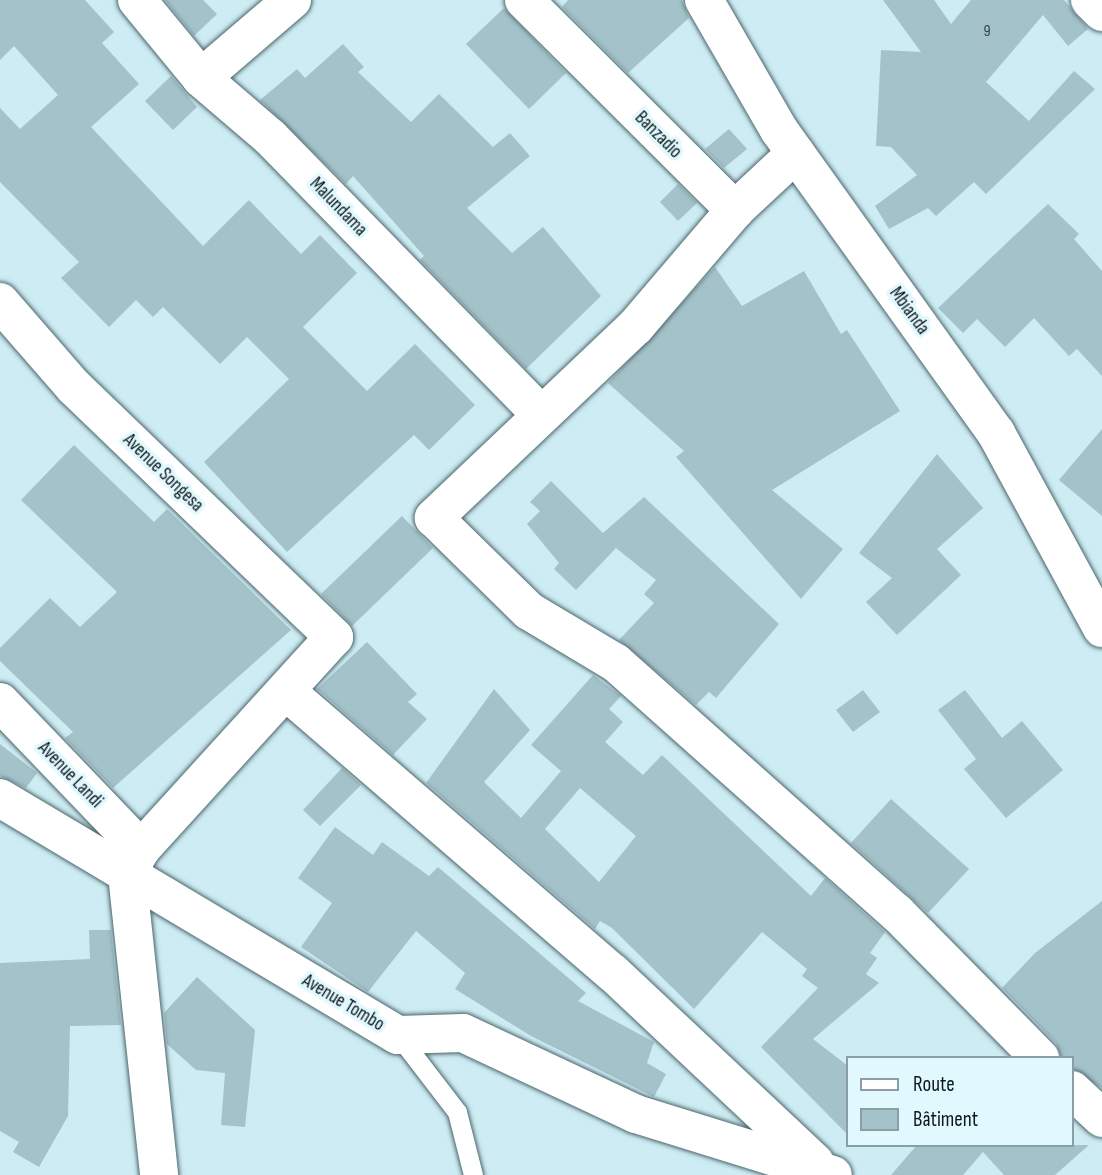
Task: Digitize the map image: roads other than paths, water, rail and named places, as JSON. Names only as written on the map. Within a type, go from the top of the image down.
[{"type":"street","name":"Malundama","points":[[137,0],[201,78],[271,138],[540,414]]},
{"type":"street","points":[[201,78],[292,0]]},
{"type":"street","name":"Banzadio","points":[[524,0],[735,210]]},
{"type":"street","name":"Mbianda","points":[[704,0],[796,153],[996,433],[1102,628]]},
{"type":"street","points":[[1090,0],[1102,12]]},
{"type":"street","points":[[796,153],[735,210],[636,326],[540,414],[434,518],[529,611],[616,663],[897,913],[1038,1056]]},
{"type":"street","name":"Avenue Songesa","points":[[0,302],[74,387],[334,637],[287,692]]},
{"type":"street","points":[[159,1175],[134,862],[287,692],[613,972],[825,1173]]},
{"type":"street","name":"Avenue Landi","points":[[0,702],[134,862]]},
{"type":"street","name":"Avenue Tombo","points":[[0,798],[134,862],[398,1035],[463,1032],[636,1114],[825,1173]]},
{"type":"street","points":[[1074,1092],[1102,1118]]},
{"type":"lane","points":[[398,1035],[457,1112],[474,1175]]}]
